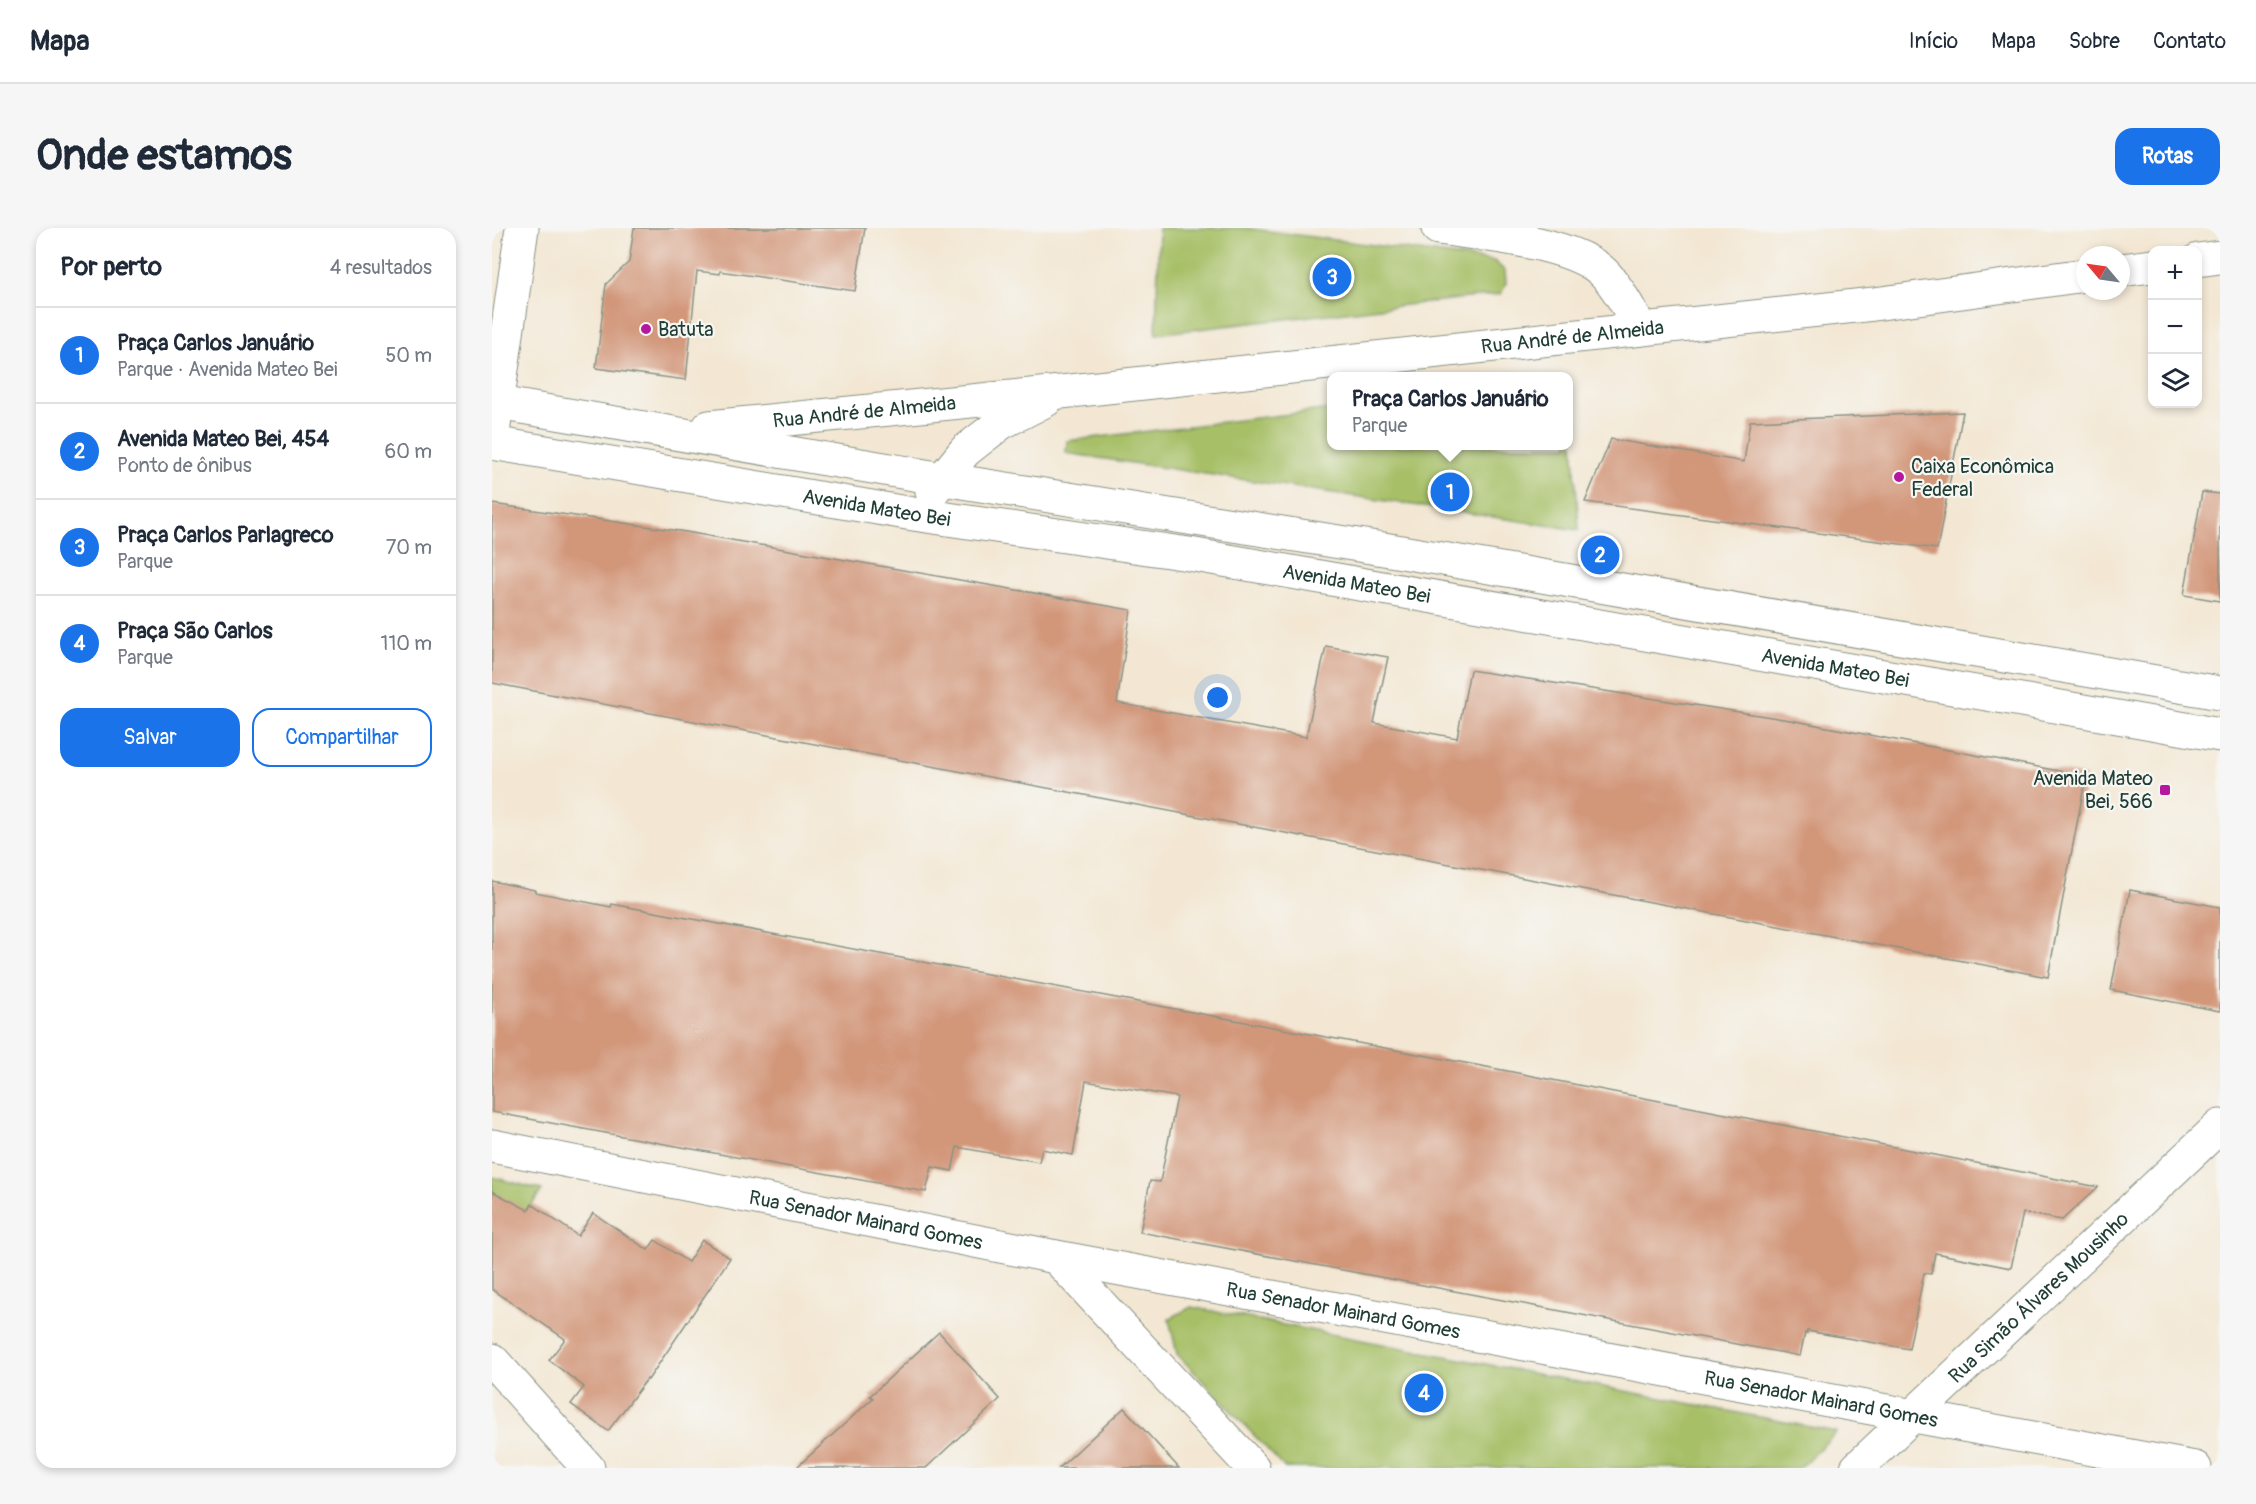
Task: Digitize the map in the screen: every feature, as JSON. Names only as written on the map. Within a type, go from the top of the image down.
[{"type":"main road","points":[[492,442],[495,402],[522,228]]},
{"type":"main road","points":[[1438,228],[1559,249],[1590,263],[1605,274],[1641,329]]},
{"type":"main road","points":[[2202,259],[2220,257]]},
{"type":"main road","points":[[2130,269],[2148,267]]},
{"type":"main road","name":"Rua André de Almeida","points":[[668,430],[1061,392],[1874,304],[2076,276]]},
{"type":"main road","name":"Rua André de Almeida","points":[[913,514],[965,451],[1001,423],[1061,392]]},
{"type":"main road","name":"Avenida Mateo Bei","points":[[495,402],[943,479],[1396,551],[2220,693]]},
{"type":"main road","name":"Avenida Mateo Bei","points":[[492,442],[913,514],[1201,556],[2220,735]]},
{"type":"main road","name":"Rua Simão Álvares Mousinho","points":[[1857,1468],[2220,1126]]},
{"type":"main road","name":"Rua Senador Mainard Gomes","points":[[492,1146],[1056,1257],[2195,1468]]},
{"type":"main road","points":[[1056,1257],[1253,1468]]},
{"type":"main road","points":[[492,1360],[588,1468]]},
{"type":"green space","points":[[1159,228],[1245,228],[1494,261],[1505,271],[1506,283],[1501,294],[1156,334]]},
{"type":"green space","points":[[1327,409],[1327,450],[1573,450],[1573,441],[1579,530],[1066,453],[1067,441]]},
{"type":"green space","points":[[492,1177],[542,1190],[492,1263]]},
{"type":"green space","points":[[1191,1307],[1837,1432],[1799,1468],[1285,1468],[1177,1354],[1169,1319]]},
{"type":"building","points":[[634,228],[865,228],[855,291],[720,271],[720,274],[697,271],[686,380],[596,368],[606,284],[629,262]]},
{"type":"building","points":[[1963,412],[1937,549],[1585,502],[1611,439],[1744,462],[1750,421]]},
{"type":"building","points":[[2202,492],[2220,494],[2220,601],[2184,595]]},
{"type":"building","points":[[492,504],[686,532],[1131,610],[1117,703],[1306,737],[1326,646],[1388,657],[1374,723],[1457,738],[1470,670],[1790,720],[2086,776],[2048,977],[492,683]]},
{"type":"building","points":[[492,881],[611,907],[612,904],[1492,1068],[2098,1187],[2062,1220],[2023,1213],[2011,1268],[1935,1253],[1931,1274],[1924,1273],[1909,1349],[1807,1331],[1800,1356],[1140,1232],[1150,1181],[1160,1182],[1177,1097],[1086,1081],[1073,1155],[1042,1149],[1039,1162],[957,1147],[952,1171],[932,1167],[926,1192],[492,1112]]},
{"type":"building","points":[[2130,890],[2220,907],[2220,1011],[2111,990]]},
{"type":"building","points":[[492,1191],[528,1210],[532,1204],[578,1236],[593,1213],[648,1250],[655,1240],[688,1262],[702,1240],[730,1258],[648,1380],[608,1431],[571,1404],[584,1387],[549,1360],[565,1339],[492,1289]]},
{"type":"building","points":[[939,1332],[1000,1399],[926,1468],[796,1468],[873,1398],[870,1396]]},
{"type":"building","points":[[1124,1408],[1179,1468],[1059,1468]]},
{"type":"place","name":"Praça Carlos Parlagreco","points":[[1332,277]]},
{"type":"place","name":"Batuta","points":[[646,329]]},
{"type":"place","name":"Caixa Econômica Federal","points":[[1899,477]]},
{"type":"place","name":"Praça Carlos Januário","points":[[1450,492]]},
{"type":"place","name":"Avenida Mateo Bei, 454","points":[[1600,555]]},
{"type":"place","name":"Avenida Mateo Bei, 566","points":[[2165,790]]},
{"type":"place","name":"Praça São Carlos","points":[[1424,1393]]}]
